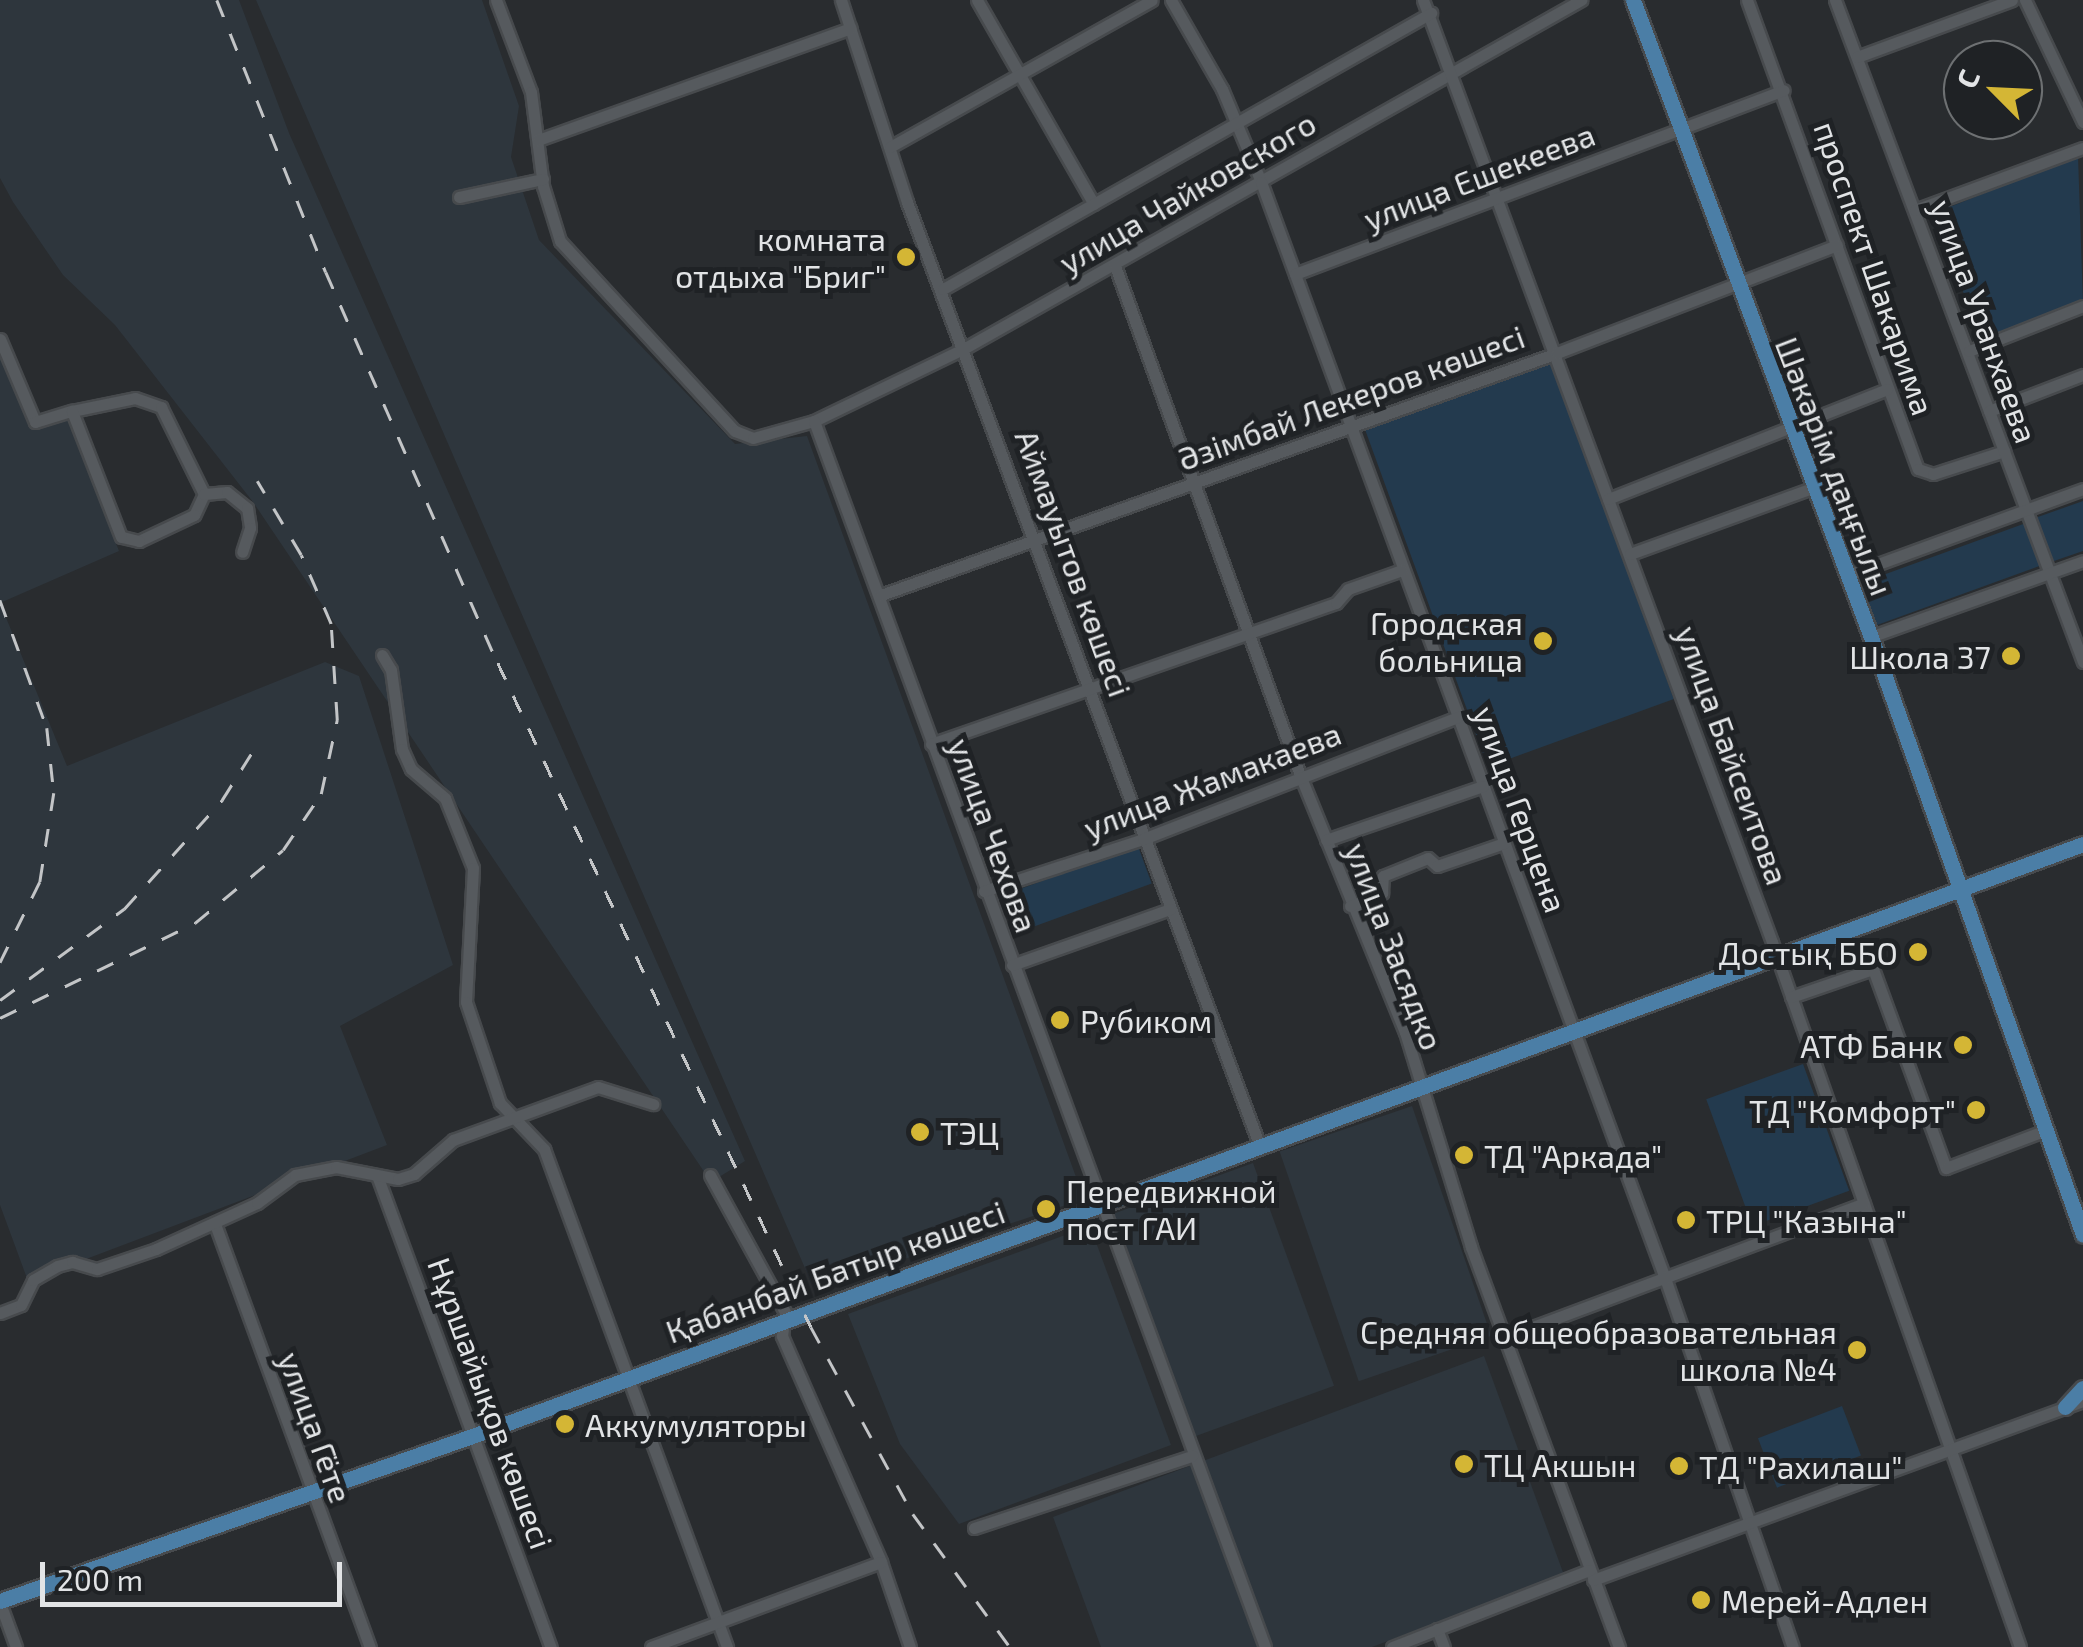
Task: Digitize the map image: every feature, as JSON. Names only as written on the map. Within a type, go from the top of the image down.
[{"type":"main road","name":"Шәкәрім даңғылы","points":[[1633,0],[1848,575],[2083,1236]]},
{"type":"main road","name":"Қабанбай Батыр көшесі","points":[[0,1602],[475,1435],[2083,844]]},
{"type":"main road","points":[[2065,1407],[2083,1388]]},
{"type":"street","points":[[496,0],[532,92],[543,179],[560,241],[735,431],[753,438],[814,421]]},
{"type":"street","name":"Аймауытов көшесі","points":[[841,0],[890,147],[1259,1144]]},
{"type":"street","points":[[977,0],[1094,204]]},
{"type":"street","points":[[890,147],[1152,0]]},
{"type":"street","name":"улица Герцена","points":[[1171,0],[1236,123],[1296,274],[1666,1280],[1793,1647]]},
{"type":"street","name":"улица Байсеитова","points":[[1423,0],[1454,72],[1777,955],[2020,1647]]},
{"type":"street","name":"улица Чайковского","points":[[814,421],[965,348],[1115,266],[1581,0]]},
{"type":"street","name":"проспект Шакарима","points":[[1747,0],[1784,90],[1887,388],[1924,474],[2004,450]]},
{"type":"street","name":"улица Уранхаева","points":[[1835,0],[2083,662]]},
{"type":"street","points":[[1856,58],[2012,0]]},
{"type":"street","points":[[2025,0],[2083,122]]},
{"type":"street","points":[[943,288],[1430,13]]},
{"type":"street","points":[[538,140],[851,28]]},
{"type":"street","name":"улица Ешекеева","points":[[1296,274],[1784,90]]},
{"type":"street","points":[[1915,210],[2083,148]]},
{"type":"street","points":[[459,198],[543,179]]},
{"type":"street","name":"Әзімбай Лекеров көшесі","points":[[881,595],[1557,353],[1836,244]]},
{"type":"street","name":"улица Засядко","points":[[1115,266],[1300,775],[1404,1032],[1417,1087],[1619,1647]]},
{"type":"street","points":[[1968,351],[2083,306]]},
{"type":"street","points":[[0,339],[35,422],[135,398],[161,407],[204,494]]},
{"type":"street","points":[[1989,412],[2083,375]]},
{"type":"street","points":[[1608,499],[1887,388]]},
{"type":"street","points":[[72,411],[121,537],[139,541],[187,520],[204,494]]},
{"type":"street","name":"улица Чехова","points":[[814,421],[881,595],[930,744],[1097,1204],[1265,1647]]},
{"type":"street","points":[[1630,554],[1814,487]]},
{"type":"street","points":[[1848,575],[2083,489]]},
{"type":"street","points":[[204,494],[227,492],[246,508],[250,528],[242,552]]},
{"type":"street","points":[[1870,636],[2083,561]]},
{"type":"street","points":[[930,744],[1336,603],[1348,589],[1402,570]]},
{"type":"street","points":[[382,655],[391,670],[402,749],[411,768],[445,798],[473,868],[466,1002],[500,1104],[544,1149],[727,1647]]},
{"type":"street","name":"улица Жамакаева","points":[[984,891],[1143,839],[1458,717]]},
{"type":"street","points":[[1326,840],[1483,786]]},
{"type":"street","points":[[1350,906],[1382,893],[1383,876],[1428,858],[1438,866],[1504,843]]},
{"type":"street","points":[[1012,965],[1170,909]]},
{"type":"street","points":[[1792,997],[1873,969],[1946,1168],[2046,1130]]},
{"type":"street","points":[[0,1313],[21,1305],[34,1280],[56,1266],[72,1262],[97,1269],[215,1224],[295,1174],[336,1167],[378,1178],[414,1174],[453,1140],[598,1087],[652,1104]]},
{"type":"street","points":[[710,1175],[784,1319],[782,1336],[881,1562],[910,1647]]},
{"type":"street","name":"Нұршайықов көшесі","points":[[378,1178],[551,1647]]},
{"type":"street","points":[[1506,1337],[1864,1203]]},
{"type":"street","name":"улица Гёте","points":[[215,1224],[310,1492],[370,1647]]},
{"type":"street","points":[[1392,1647],[2083,1400]]},
{"type":"street","points":[[974,1528],[1192,1456]]},
{"type":"street","points":[[651,1647],[881,1562]]},
{"type":"street","points":[[0,1602],[16,1647]]},
{"type":"street","points":[[1438,1629],[1444,1647]]},
{"type":"shaded area","points":[[0,0],[239,0],[289,133],[745,1161],[711,1182],[253,502],[115,325],[63,275],[13,202],[0,178]]},
{"type":"shaded area","points":[[256,0],[482,0],[519,106],[511,157],[539,240],[735,444],[807,436],[1084,1199],[814,1289]]},
{"type":"shaded area","points":[[2078,156],[2083,304],[1984,344],[1932,214]]},
{"type":"shaded area","points":[[1549,356],[1674,699],[1488,767],[1363,424]]},
{"type":"shaded area","points":[[0,357],[27,422],[66,416],[119,551],[0,603]]},
{"type":"shaded area","points":[[2083,501],[2083,551],[2051,562],[2035,518]]},
{"type":"shaded area","points":[[2026,523],[2041,565],[1872,627],[1857,585]]},
{"type":"shaded area","points":[[0,603],[67,766],[325,662],[359,676],[453,965],[340,1026],[387,1145],[28,1281],[0,1205]]},
{"type":"shaded area","points":[[1138,846],[1152,884],[1021,931],[1007,894]]},
{"type":"shaded area","points":[[1803,1064],[1849,1191],[1752,1226],[1706,1099]]},
{"type":"shaded area","points":[[1412,1106],[1491,1336],[1359,1381],[1280,1152]]},
{"type":"shaded area","points":[[1253,1163],[1334,1386],[1188,1439],[1107,1216]]},
{"type":"shaded area","points":[[1090,1226],[1171,1445],[959,1524],[900,1444],[848,1314]]},
{"type":"shaded area","points":[[1484,1356],[1564,1575],[1372,1647],[1101,1647],[1053,1517]]},
{"type":"shaded area","points":[[1842,1406],[1861,1455],[1777,1488],[1758,1438]]},
{"type":"railway","points":[[217,0],[326,272],[498,663],[811,1327],[913,1514],[1010,1647]]},
{"type":"railway","points":[[0,1018],[195,923],[283,850],[321,794],[337,720],[331,624],[301,555],[257,481]]},
{"type":"railway","points":[[0,600],[47,728],[54,793],[40,882],[0,963]]},
{"type":"railway","points":[[0,1000],[124,909],[222,800],[256,746]]},
{"type":"place","name":"комната отдыха \"Бриг\"","points":[[906,257]]},
{"type":"place","name":"Городская больница","points":[[1543,641]]},
{"type":"place","name":"Школа 37","points":[[2011,656]]},
{"type":"place","name":"Достық ББО","points":[[1918,952]]},
{"type":"place","name":"Рубиком","points":[[1060,1020]]},
{"type":"place","name":"АТФ Банк","points":[[1963,1045]]},
{"type":"place","name":"ТД \"Комфорт\"","points":[[1976,1110]]},
{"type":"place","name":"ТЭЦ","points":[[920,1132]]},
{"type":"place","name":"ТД \"Аркада\"","points":[[1464,1155]]},
{"type":"place","name":"Передвижной пост ГАИ","points":[[1046,1209]]},
{"type":"place","name":"ТРЦ \"Казына\"","points":[[1686,1220]]},
{"type":"place","name":"Средняя общеобразовательная школа №4","points":[[1857,1350]]},
{"type":"place","name":"Аккумуляторы","points":[[565,1424]]},
{"type":"place","name":"ТЦ Акшын","points":[[1464,1464]]},
{"type":"place","name":"ТД \"Рахилаш\"","points":[[1679,1466]]},
{"type":"place","name":"Мерей-Адлен","points":[[1701,1600]]}]
